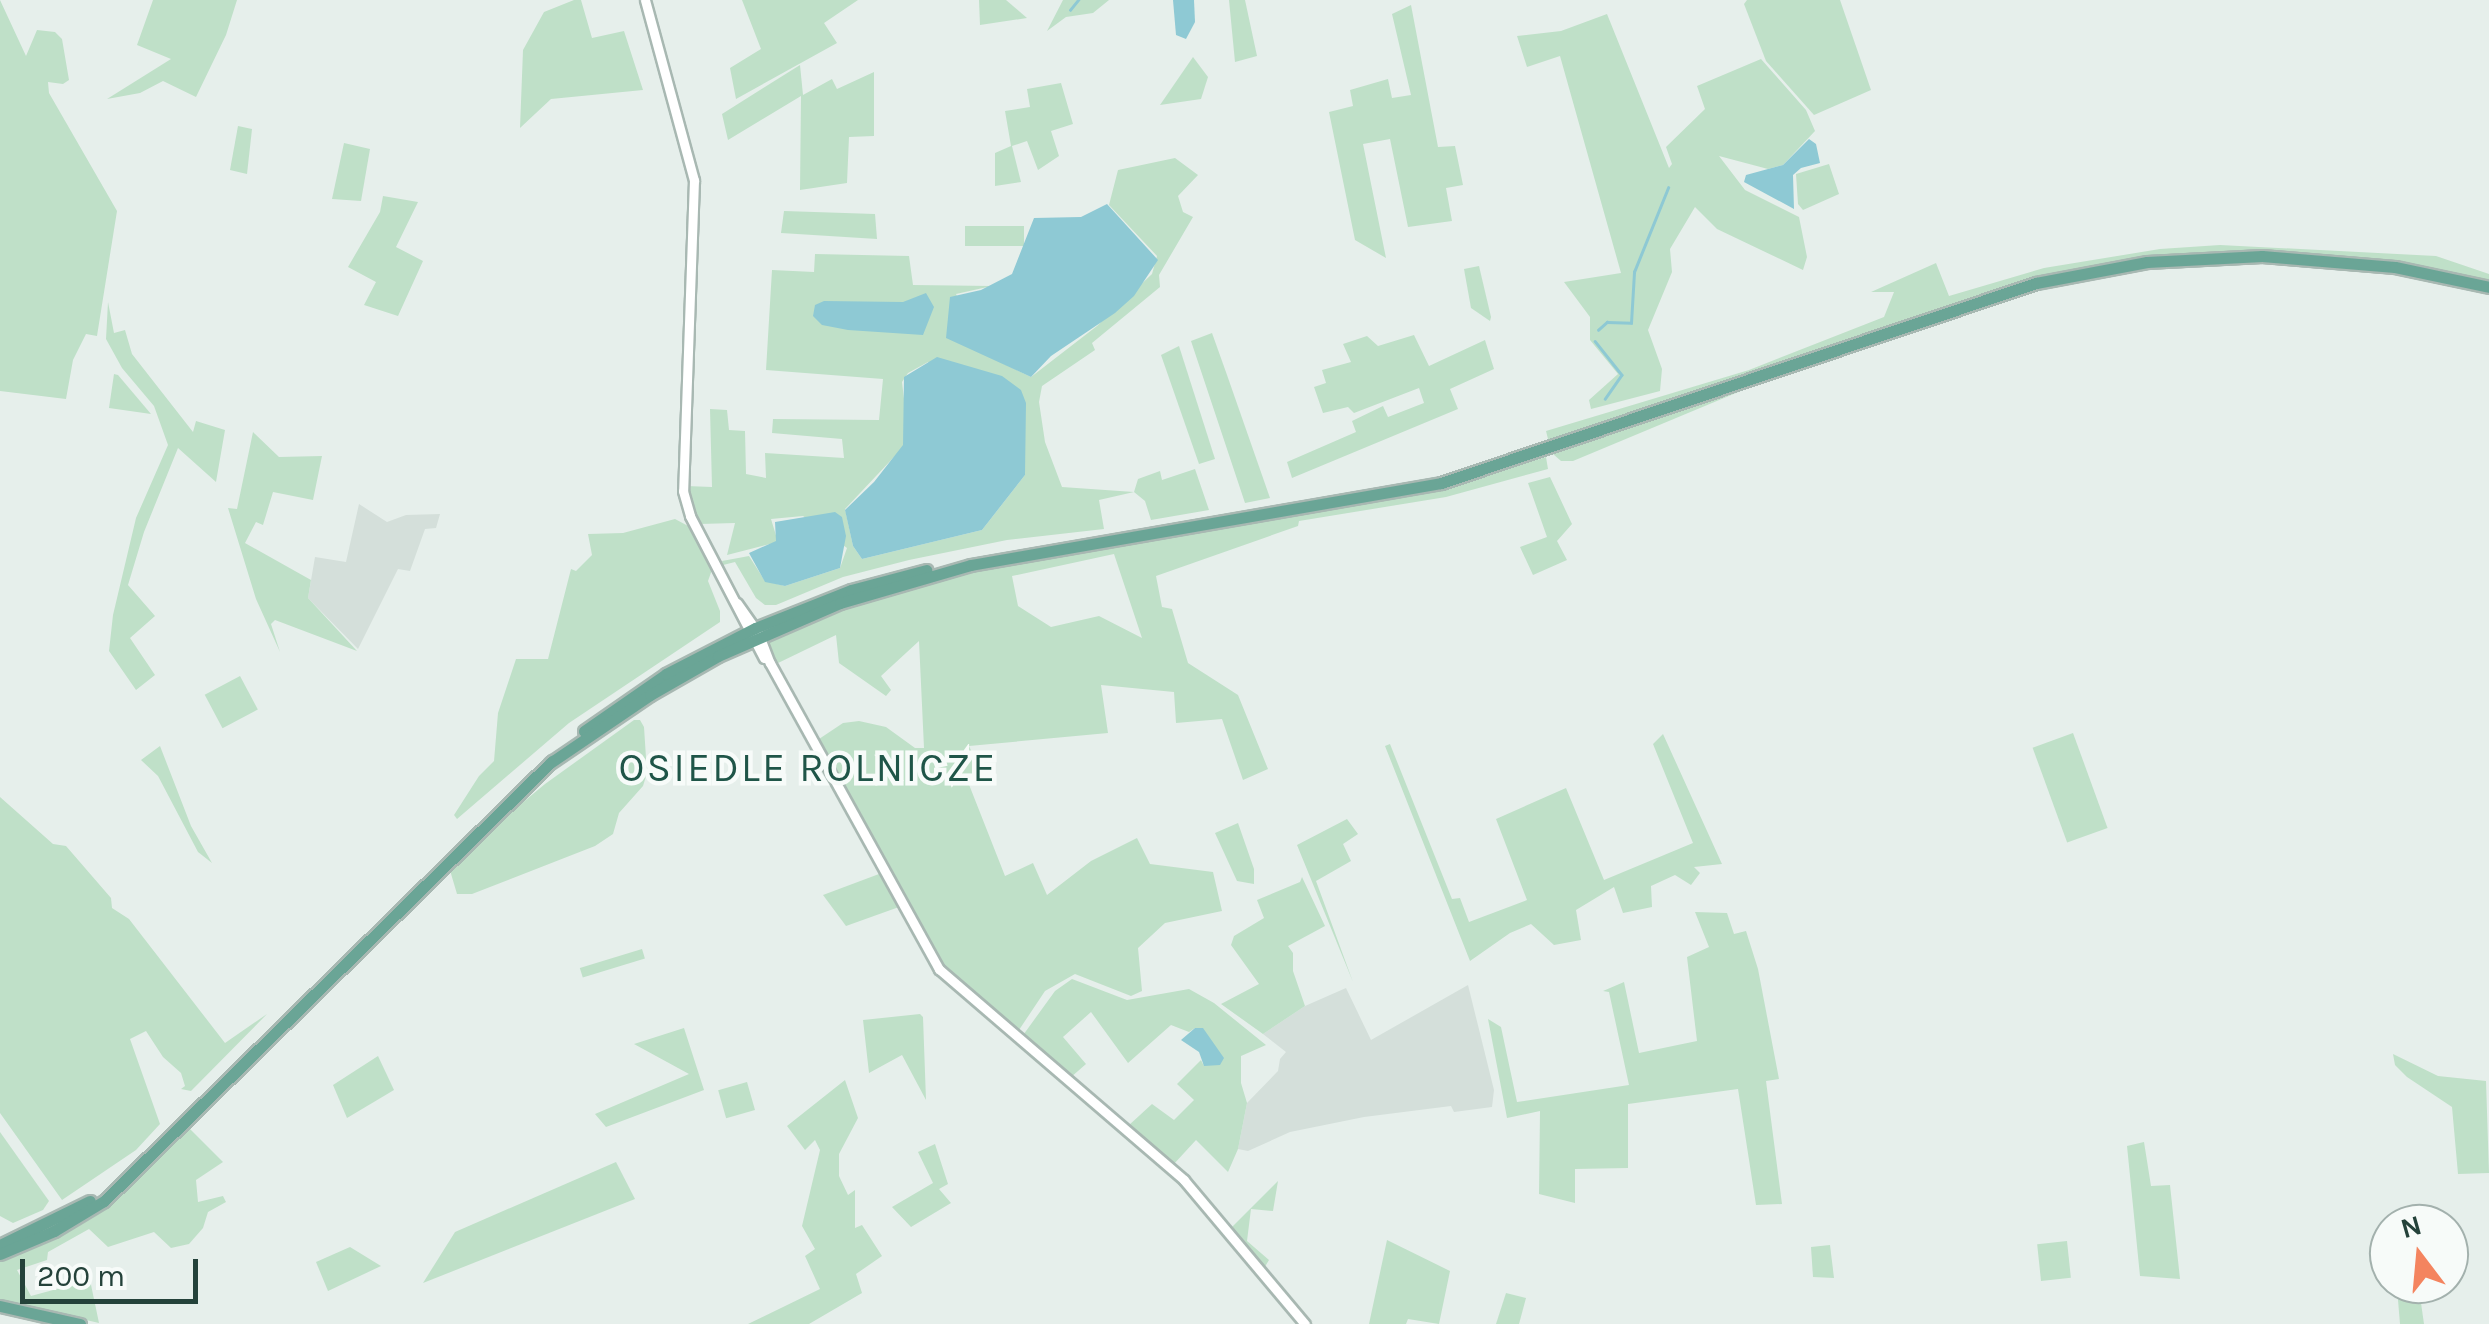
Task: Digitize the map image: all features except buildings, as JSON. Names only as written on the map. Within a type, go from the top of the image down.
[{"type":"main road","points":[[0,1254],[68,1224],[104,1201],[550,763],[650,695],[754,633],[970,564],[1389,494],[1556,448],[1955,307],[2090,271],[2178,259],[2290,257],[2394,267],[2489,287]]},
{"type":"main road","points":[[0,1245],[59,1219],[119,1184]]},
{"type":"main road","points":[[0,1306],[80,1324]]},
{"type":"street","points":[[645,0],[694,180],[682,480],[690,516],[939,969],[1184,1180],[1305,1324]]},
{"type":"shaded area","points":[[359,504],[387,522],[406,515],[440,514],[436,528],[425,529],[410,571],[398,569],[358,649],[308,598],[315,557],[346,562]]},
{"type":"shaded area","points":[[1468,985],[1494,1090],[1492,1107],[1454,1112],[1451,1106],[1364,1117],[1290,1132],[1248,1151],[1238,1149],[1247,1103],[1278,1071],[1286,1052],[1263,1034],[1305,1006],[1346,988],[1371,1040]]},
{"type":"green space","points":[[0,0],[26,56],[37,30],[55,32],[62,39],[69,80],[63,84],[48,82],[49,93],[117,211],[97,336],[86,334],[73,360],[66,399],[0,391]]},
{"type":"green space","points":[[153,0],[237,0],[226,35],[196,97],[163,81],[140,93],[107,99],[171,59],[137,45]]},
{"type":"green space","points":[[581,0],[592,38],[624,31],[643,90],[551,99],[520,128],[523,50],[544,12]]},
{"type":"green space","points":[[742,0],[858,0],[824,23],[837,43],[736,99],[730,68],[761,49]]},
{"type":"green space","points":[[979,0],[1006,0],[1027,18],[980,25]]},
{"type":"green space","points":[[1063,0],[1109,0],[1093,13],[1066,17],[1047,31]]},
{"type":"green space","points":[[1229,0],[1245,0],[1257,56],[1235,62]]},
{"type":"green space","points":[[1747,0],[1840,0],[1871,90],[1814,115],[1766,61],[1744,4]]},
{"type":"green space","points":[[1411,5],[1438,147],[1455,146],[1463,185],[1446,188],[1452,221],[1408,227],[1390,139],[1363,144],[1386,258],[1355,240],[1329,112],[1353,106],[1350,90],[1388,79],[1392,98],[1411,95],[1392,14]]},
{"type":"green space","points":[[1607,14],[1669,168],[1672,164],[1666,147],[1705,109],[1697,86],[1761,59],[1806,110],[1815,131],[1783,165],[1768,169],[1719,156],[1745,190],[1799,217],[1807,257],[1803,270],[1717,229],[1695,207],[1670,249],[1672,272],[1648,330],[1662,369],[1660,391],[1591,409],[1589,400],[1618,374],[1590,340],[1590,317],[1564,282],[1621,273],[1560,56],[1527,67],[1517,36],[1561,31]]},
{"type":"green space","points":[[1193,57],[1208,77],[1201,99],[1160,105]]},
{"type":"green space","points":[[800,65],[803,95],[832,79],[837,89],[874,72],[874,136],[849,137],[847,183],[800,190],[801,96],[728,140],[722,114]]},
{"type":"green space","points":[[1061,83],[1073,124],[1051,131],[1059,156],[1038,170],[1027,141],[1012,146],[1021,182],[995,186],[995,153],[1011,146],[1005,111],[1030,107],[1027,89]]},
{"type":"green space","points":[[238,126],[252,129],[247,174],[230,170]]},
{"type":"green space","points":[[344,143],[370,149],[361,201],[332,199]]},
{"type":"green space","points":[[1175,158],[1198,175],[1178,196],[1183,212],[1193,217],[1159,275],[1160,287],[1092,343],[1095,350],[1042,386],[1039,402],[1045,442],[1062,487],[1134,492],[1099,500],[1104,529],[1007,540],[909,560],[843,577],[776,605],[765,605],[756,598],[735,562],[723,565],[722,561],[749,556],[765,581],[785,586],[840,568],[847,548],[803,516],[771,519],[778,542],[727,555],[735,523],[700,524],[686,486],[712,487],[710,409],[727,410],[729,430],[745,431],[746,474],[766,478],[765,453],[844,458],[842,439],[772,433],[773,419],[879,420],[883,379],[766,370],[772,270],[814,272],[815,254],[909,256],[913,285],[992,286],[956,294],[986,355],[1031,377],[1097,326],[1152,274],[1157,256],[1109,205],[1118,170]],"holes":[[[928,362],[1025,475],[982,530],[862,559],[853,546],[845,509],[909,441],[902,382],[908,373]]]},
{"type":"green space","points":[[1829,164],[1839,194],[1803,210],[1798,204],[1796,174]]},
{"type":"green space","points":[[383,196],[418,202],[396,247],[423,261],[398,316],[364,305],[376,282],[348,267],[380,212]]},
{"type":"green space","points":[[784,211],[875,214],[877,239],[781,233]]},
{"type":"green space","points":[[965,226],[1024,226],[1024,246],[965,246]]},
{"type":"green space","points":[[2220,245],[2436,256],[2489,274],[2489,285],[2272,253],[2043,277],[1549,443],[1546,431],[1749,370],[1884,317],[1894,292],[1871,292],[1936,263],[1949,296],[2044,268],[2160,249]]},
{"type":"green space","points":[[1479,266],[1490,321],[1471,308],[1464,269]]},
{"type":"green space","points":[[108,302],[114,333],[125,330],[132,354],[193,432],[196,421],[225,430],[216,482],[178,448],[144,532],[128,585],[155,616],[130,638],[155,675],[136,690],[109,651],[113,615],[136,518],[168,445],[154,406],[122,368],[106,339]]},
{"type":"green space","points":[[1212,333],[1270,498],[1245,503],[1191,341]]},
{"type":"green space","points":[[1414,335],[1429,366],[1485,340],[1494,369],[1450,389],[1458,409],[1292,478],[1287,462],[1356,432],[1352,421],[1383,406],[1388,417],[1424,403],[1419,388],[1354,413],[1348,407],[1323,413],[1314,387],[1326,383],[1322,370],[1351,362],[1343,344],[1367,336],[1378,346]]},
{"type":"green space","points":[[1179,346],[1215,459],[1199,464],[1161,355]]},
{"type":"green space","points":[[114,374],[118,375],[151,414],[109,408]]},
{"type":"green space","points":[[1747,384],[1748,388],[1573,461],[1561,461],[1553,454]]},
{"type":"green space","points":[[253,432],[279,457],[322,456],[313,500],[273,492],[263,525],[256,522],[245,543],[311,580],[308,598],[357,651],[275,620],[271,624],[280,652],[256,599],[228,508],[237,509]]},
{"type":"green space","points":[[1546,457],[1548,469],[1446,497],[1299,521],[1298,526],[1156,576],[1162,607],[1172,609],[1188,663],[1238,695],[1268,769],[1243,780],[1222,719],[1176,723],[1174,692],[1101,685],[1108,733],[969,746],[977,764],[968,782],[1005,876],[1033,863],[1047,895],[1091,861],[1137,838],[1150,864],[1213,872],[1222,911],[1165,923],[1138,948],[1142,991],[1131,996],[1075,974],[1045,991],[1017,1033],[934,956],[816,741],[843,723],[859,721],[886,727],[915,748],[924,748],[919,641],[881,676],[891,690],[886,696],[839,663],[836,635],[776,664],[770,652],[768,639],[839,607],[914,585],[1013,562],[1448,486]],"holes":[[[1114,554],[1142,638],[1099,616],[1051,627],[1018,606],[1012,576]]]},
{"type":"green space","points":[[1195,469],[1209,510],[1151,520],[1145,501],[1134,492],[1138,479],[1160,471],[1162,480]]},
{"type":"green space","points":[[1550,477],[1572,524],[1557,541],[1567,560],[1533,575],[1520,547],[1547,537],[1528,483]]},
{"type":"green space","points":[[675,519],[690,527],[713,567],[708,581],[720,611],[720,622],[569,723],[457,819],[454,815],[479,776],[494,761],[498,713],[516,659],[548,659],[571,569],[576,571],[592,555],[588,534],[623,533]]},
{"type":"green space","points":[[240,676],[258,710],[223,728],[205,695]]},
{"type":"green space","points":[[634,720],[640,720],[644,727],[647,773],[643,786],[619,813],[613,834],[595,846],[472,894],[457,894],[449,867],[468,848],[545,784]]},
{"type":"green space","points":[[2073,733],[2108,828],[2067,843],[2033,748]]},
{"type":"green space","points":[[1663,734],[1722,864],[1694,867],[1700,873],[1691,885],[1675,875],[1651,886],[1652,907],[1623,913],[1614,887],[1576,910],[1581,940],[1554,945],[1531,924],[1510,933],[1470,961],[1385,746],[1390,744],[1452,899],[1460,898],[1469,922],[1527,900],[1496,819],[1566,788],[1604,880],[1693,843],[1653,744]]},
{"type":"green space","points":[[160,746],[191,826],[212,863],[198,852],[158,776],[141,760]]},
{"type":"green space","points":[[0,797],[53,844],[66,846],[111,898],[112,908],[129,919],[225,1043],[267,1014],[191,1091],[181,1089],[185,1086],[181,1073],[163,1057],[146,1031],[130,1039],[160,1124],[136,1150],[62,1200],[0,1113]]},
{"type":"green space","points":[[1347,819],[1358,834],[1343,844],[1351,861],[1316,881],[1353,982],[1297,845]]},
{"type":"green space","points":[[1238,823],[1254,869],[1254,884],[1237,881],[1215,833]]},
{"type":"green space","points":[[879,874],[899,907],[846,926],[823,895]]},
{"type":"green space","points":[[1302,877],[1325,926],[1288,946],[1305,1006],[1263,1034],[1221,1004],[1259,984],[1231,945],[1234,936],[1264,918],[1257,900],[1300,882]]},
{"type":"green space","points":[[1695,912],[1727,913],[1734,934],[1746,931],[1758,969],[1779,1079],[1766,1081],[1782,1204],[1756,1205],[1738,1089],[1628,1104],[1628,1168],[1575,1169],[1575,1203],[1539,1194],[1540,1111],[1507,1118],[1488,1019],[1501,1027],[1517,1102],[1629,1085],[1609,992],[1603,991],[1624,982],[1639,1053],[1697,1041],[1687,957],[1709,947]]},
{"type":"green space","points":[[642,949],[645,959],[583,978],[580,968]]},
{"type":"green space","points":[[1072,979],[1127,1000],[1189,989],[1214,1003],[1266,1045],[1241,1056],[1241,1083],[1247,1103],[1238,1149],[1228,1172],[1196,1140],[1173,1165],[1128,1126],[1152,1104],[1174,1120],[1194,1100],[1177,1084],[1201,1060],[1204,1066],[1195,1028],[1189,1032],[1171,1025],[1128,1063],[1091,1012],[1063,1037],[1086,1064],[1070,1078],[1021,1038],[1055,991]]},
{"type":"green space","points":[[920,1014],[926,1100],[902,1055],[869,1073],[863,1020]]},
{"type":"green space","points":[[684,1028],[704,1090],[606,1127],[595,1114],[689,1074],[634,1044]]},
{"type":"green space","points":[[2393,1054],[2438,1076],[2486,1081],[2489,1173],[2458,1174],[2452,1107],[2407,1077],[2395,1065]]},
{"type":"green space","points":[[378,1056],[394,1090],[347,1118],[333,1085]]},
{"type":"green space","points":[[845,1080],[858,1118],[839,1154],[839,1176],[848,1195],[855,1190],[855,1228],[862,1225],[882,1256],[856,1274],[862,1293],[809,1324],[748,1324],[820,1289],[805,1256],[815,1249],[802,1226],[820,1150],[815,1140],[805,1150],[787,1126]]},
{"type":"green space","points":[[747,1082],[755,1110],[726,1118],[718,1090]]},
{"type":"green space","points":[[188,1127],[223,1162],[196,1180],[198,1202],[223,1196],[226,1202],[208,1212],[203,1228],[189,1244],[171,1248],[154,1232],[108,1247],[89,1229],[48,1252],[47,1260],[17,1270],[31,1296],[90,1280],[99,1323],[0,1300],[0,1260],[80,1223],[132,1182]]},
{"type":"green space","points":[[0,1132],[49,1201],[43,1210],[13,1223],[0,1216]]},
{"type":"green space","points":[[2144,1142],[2151,1186],[2170,1185],[2180,1279],[2140,1276],[2127,1146]]},
{"type":"green space","points":[[935,1144],[948,1184],[939,1189],[951,1203],[911,1227],[892,1207],[933,1183],[918,1152]]},
{"type":"green space","points":[[616,1162],[635,1199],[423,1283],[455,1232]]},
{"type":"green space","points":[[1278,1181],[1273,1211],[1251,1209],[1247,1241],[1269,1260],[1263,1270],[1229,1230]]},
{"type":"green space","points":[[1387,1240],[1450,1271],[1439,1324],[1408,1319],[1406,1324],[1369,1324]]},
{"type":"green space","points":[[2067,1241],[2071,1278],[2041,1281],[2037,1244]]},
{"type":"green space","points":[[1830,1245],[1834,1278],[1813,1277],[1811,1247]]},
{"type":"green space","points":[[350,1247],[381,1266],[328,1291],[316,1262]]},
{"type":"green space","points":[[1506,1293],[1526,1298],[1519,1324],[1496,1324]]},
{"type":"green space","points":[[2398,1304],[2421,1304],[2424,1324],[2400,1324]]},
{"type":"water","points":[[1173,0],[1194,0],[1195,22],[1186,39],[1176,35]]},
{"type":"water","points":[[1809,139],[1816,144],[1820,163],[1801,168],[1793,175],[1794,209],[1744,182],[1746,175],[1783,165]]},
{"type":"water","points":[[1107,204],[1158,260],[1134,296],[1115,313],[1051,356],[1031,377],[946,338],[950,297],[981,290],[1012,274],[1034,218],[1081,217]]},
{"type":"water","points":[[926,293],[934,307],[923,335],[848,330],[822,325],[813,316],[815,305],[824,301],[903,302]]},
{"type":"water","points":[[937,357],[1002,376],[1021,390],[1026,403],[1025,475],[982,530],[862,559],[853,546],[845,510],[903,445],[904,377]]},
{"type":"water","points":[[835,512],[842,517],[846,536],[840,568],[785,586],[765,582],[749,553],[776,541],[775,522]]},
{"type":"water","points":[[1195,1028],[1203,1028],[1224,1058],[1220,1065],[1204,1066],[1199,1052],[1181,1040]]},
{"type":"waterway","points":[[1070,10],[1078,0]]},
{"type":"waterway","points":[[1598,330],[1607,322],[1631,323],[1634,272],[1668,188]]},
{"type":"waterway","points":[[1595,341],[1622,375],[1605,399]]},
{"type":"district","name":"OSIEDLE ROLNICZE","points":[[808,768]]}]
